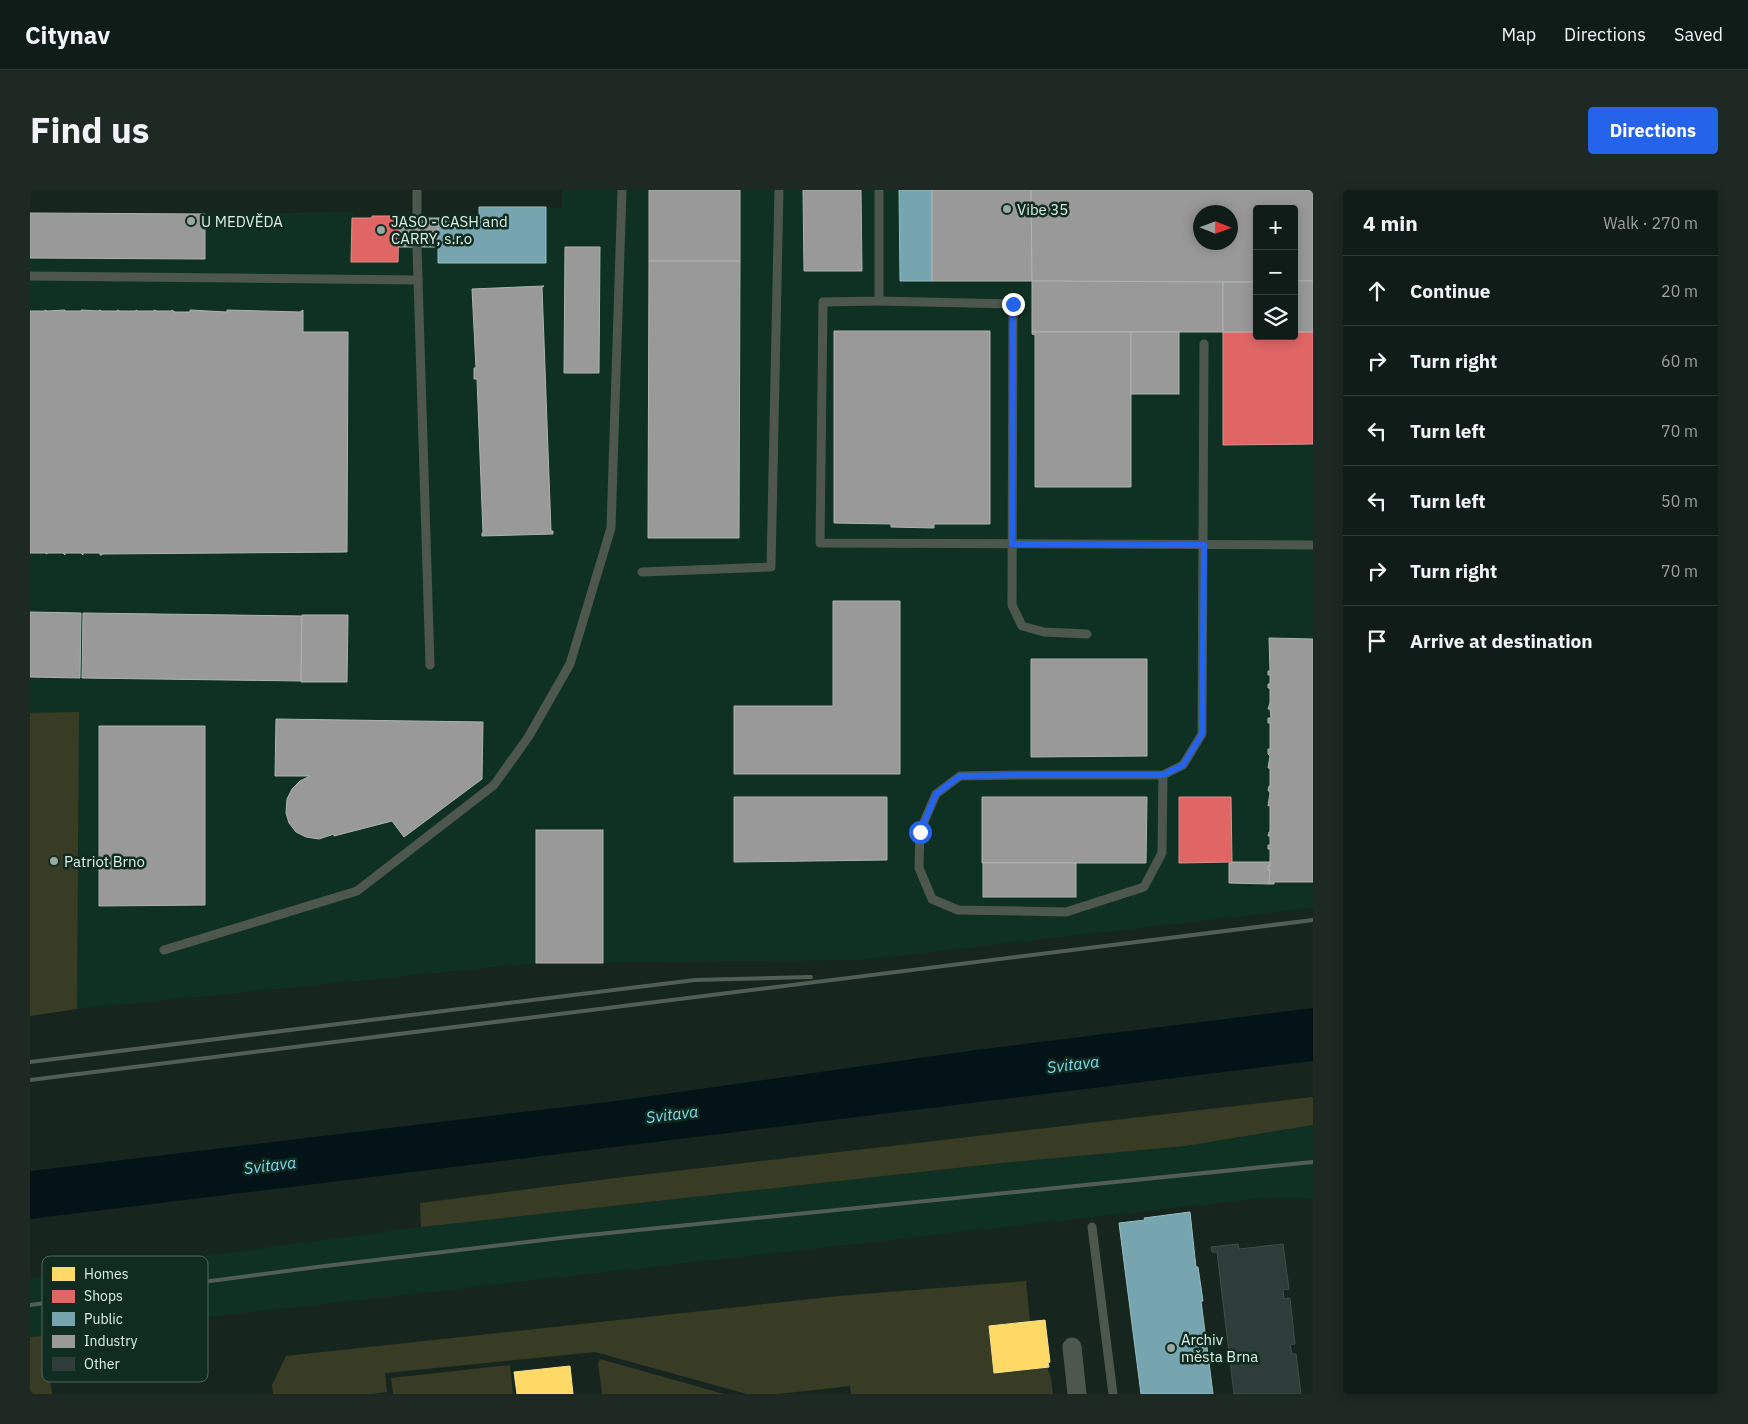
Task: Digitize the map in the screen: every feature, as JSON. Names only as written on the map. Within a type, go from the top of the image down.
[{"type":"street","points":[[1072,1347],[1077,1394]]},
{"type":"lane","points":[[417,190],[417,218]]},
{"type":"lane","points":[[164,950],[356,891],[494,785],[529,736],[570,664],[611,528],[622,190]]},
{"type":"lane","points":[[642,572],[771,567],[778,190]]},
{"type":"lane","points":[[879,190],[879,302]]},
{"type":"lane","points":[[417,247],[430,665]]},
{"type":"lane","points":[[30,276],[418,280]]},
{"type":"lane","points":[[1087,634],[1044,632],[1022,626],[1012,605],[1012,544],[1013,304],[822,302],[820,543],[1012,544],[1204,545],[1313,545]]},
{"type":"lane","points":[[1163,775],[1162,853],[1144,887],[1066,912],[958,910],[932,899],[919,868],[920,832],[936,794],[960,776],[1163,775],[1183,765],[1202,734],[1204,344]]},
{"type":"lane","points":[[1092,1227],[1113,1394]]},
{"type":"shaded area","points":[[562,190],[1313,190],[1313,908],[863,960],[536,963],[77,1009],[79,713],[30,713],[30,213],[205,214],[353,212],[353,218],[399,216],[400,218],[479,218],[479,207],[562,208]]},
{"type":"shaded area","name":"Patriot Brno","points":[[79,712],[77,1009],[30,1016],[30,713]]},
{"type":"shaded area","points":[[1313,1097],[1313,1125],[1185,1146],[1002,1163],[421,1227],[420,1203],[624,1177]]},
{"type":"shaded area","points":[[1313,1125],[1313,1199],[1263,1198],[208,1317],[208,1256],[203,1256],[421,1227],[1002,1163],[1185,1146]]},
{"type":"shaded area","points":[[42,1277],[42,1336],[30,1337],[30,1279]]},
{"type":"shaded area","points":[[1026,1281],[1030,1322],[989,1326],[994,1372],[1047,1367],[1051,1378],[1053,1394],[851,1394],[850,1386],[778,1394],[747,1394],[595,1352],[385,1373],[387,1392],[372,1394],[273,1394],[272,1385],[286,1356],[839,1296]]},
{"type":"shaded area","points":[[42,1336],[42,1382],[50,1382],[52,1394],[30,1394],[30,1337]]},
{"type":"shaded area","points":[[600,1359],[724,1394],[602,1394],[598,1363]]},
{"type":"shaded area","points":[[510,1365],[513,1394],[393,1394],[391,1378]]},
{"type":"water","name":"Svitava","points":[[1313,1008],[1313,1061],[30,1219],[30,1171],[615,1101],[976,1050]]},
{"type":"building: Homes","points":[[1045,1320],[1049,1367],[994,1373],[989,1326]]},
{"type":"building: Homes","points":[[570,1366],[573,1394],[517,1394],[514,1372]]},
{"type":"building: Shops","points":[[372,216],[399,216],[398,262],[351,262],[352,218],[372,218]]},
{"type":"building: Shops","points":[[1223,332],[1253,332],[1253,340],[1298,340],[1298,332],[1313,332],[1313,444],[1223,445]]},
{"type":"building: Shops","points":[[1179,797],[1231,797],[1232,862],[1179,863]]},
{"type":"building: Public","points":[[899,190],[932,190],[932,281],[900,281]]},
{"type":"building: Public","points":[[479,207],[546,207],[546,263],[438,263],[438,218],[479,218]]},
{"type":"building: Public","name":"Archiv města Brna","points":[[1190,1212],[1196,1267],[1198,1267],[1203,1301],[1201,1301],[1213,1394],[1141,1394],[1119,1223]]},
{"type":"building: Industry","points":[[649,190],[740,190],[740,261],[649,261]]},
{"type":"building: Industry","points":[[803,190],[861,190],[862,271],[804,271]]},
{"type":"building: Industry","points":[[932,190],[1031,190],[1032,281],[932,281]]},
{"type":"building: Industry","points":[[1031,190],[1313,190],[1313,281],[1298,281],[1298,205],[1253,205],[1253,282],[1032,281]]},
{"type":"building: Industry","points":[[30,213],[205,214],[205,259],[30,258]]},
{"type":"building: Industry","points":[[399,218],[438,218],[438,247],[399,247]]},
{"type":"building: Industry","points":[[565,247],[600,247],[599,373],[564,373]]},
{"type":"building: Industry","points":[[649,261],[740,261],[739,538],[648,538]]},
{"type":"building: Industry","points":[[1032,281],[1223,282],[1223,332],[1032,332]]},
{"type":"building: Industry","points":[[1298,281],[1313,281],[1313,332],[1298,332]]},
{"type":"building: Industry","points":[[1223,282],[1253,282],[1253,332],[1223,332]]},
{"type":"building: Industry","points":[[544,286],[542,287],[551,531],[553,531],[553,534],[482,536],[477,379],[474,379],[474,368],[476,368],[472,289]]},
{"type":"building: Industry","points":[[303,310],[303,332],[348,332],[347,552],[102,555],[100,553],[83,553],[83,555],[81,553],[65,553],[65,555],[63,553],[30,553],[30,311],[300,312]]},
{"type":"building: Industry","points":[[834,331],[990,331],[990,524],[934,524],[934,528],[891,527],[891,524],[834,523]]},
{"type":"building: Industry","points":[[1032,332],[1131,332],[1131,487],[1035,487],[1035,335]]},
{"type":"building: Industry","points":[[1131,332],[1179,332],[1179,394],[1131,394]]},
{"type":"building: Industry","points":[[833,601],[900,601],[900,774],[734,774],[734,706],[833,706]]},
{"type":"building: Industry","points":[[30,612],[81,613],[80,678],[30,677]]},
{"type":"building: Industry","points":[[83,613],[302,616],[301,681],[82,678]]},
{"type":"building: Industry","points":[[302,615],[348,615],[347,682],[301,682]]},
{"type":"building: Industry","points":[[1269,638],[1313,639],[1313,882],[1274,882],[1274,884],[1269,884],[1270,870],[1268,870],[1268,866],[1270,866],[1270,849],[1268,849],[1268,845],[1270,845],[1270,836],[1268,836],[1270,832],[1270,805],[1268,806],[1270,793],[1268,790],[1270,786],[1270,768],[1268,768],[1270,756],[1268,749],[1270,749],[1270,723],[1268,723],[1268,718],[1271,718],[1270,709],[1268,709],[1270,703],[1270,688],[1268,688],[1268,684],[1270,684],[1270,675],[1268,675],[1268,671],[1270,671]]},
{"type":"building: Industry","points":[[1031,659],[1147,659],[1147,756],[1031,757]]},
{"type":"building: Industry","points":[[276,719],[483,722],[482,779],[404,837],[392,821],[319,839],[306,837],[296,832],[289,823],[286,813],[287,799],[292,789],[300,781],[310,776],[275,776]]},
{"type":"building: Industry","points":[[99,726],[205,726],[205,905],[99,906]]},
{"type":"building: Industry","points":[[734,797],[887,797],[887,860],[734,862]]},
{"type":"building: Industry","points":[[982,797],[1147,797],[1146,863],[982,863]]},
{"type":"building: Industry","points":[[536,830],[603,830],[603,963],[536,963]]},
{"type":"building: Industry","points":[[1270,862],[1270,866],[1268,866],[1268,870],[1270,870],[1269,884],[1229,883],[1229,863]]},
{"type":"building: Industry","points":[[983,863],[1076,863],[1076,897],[983,897]]},
{"type":"building: Other","name":"Archiv města Brna","points":[[1238,1244],[1239,1249],[1283,1244],[1289,1289],[1283,1290],[1284,1299],[1290,1298],[1295,1344],[1290,1345],[1292,1354],[1296,1354],[1301,1394],[1234,1394],[1217,1252],[1212,1252],[1211,1247]]},
{"type":"railway","points":[[30,1080],[1313,920]]},
{"type":"railway","points":[[30,1062],[695,980],[811,977]]},
{"type":"railway","points":[[208,1281],[569,1237],[1313,1162]]},
{"type":"railway","points":[[30,1305],[42,1303]]},
{"type":"place","name":"Vibe 35","points":[[1007,209]]},
{"type":"place","name":"U MEDVĚDA","points":[[191,221]]},
{"type":"place","name":"JASO - CASH and CARRY, s.r.o","points":[[381,230]]},
{"type":"place","name":"Patriot Brno","points":[[54,861]]},
{"type":"place","name":"Archiv města Brna","points":[[1171,1348]]},
{"type":"route","points":[[920,832],[936,794],[960,776],[1163,775],[1183,765],[1202,734],[1204,545],[1012,544],[1013,304]]}]
